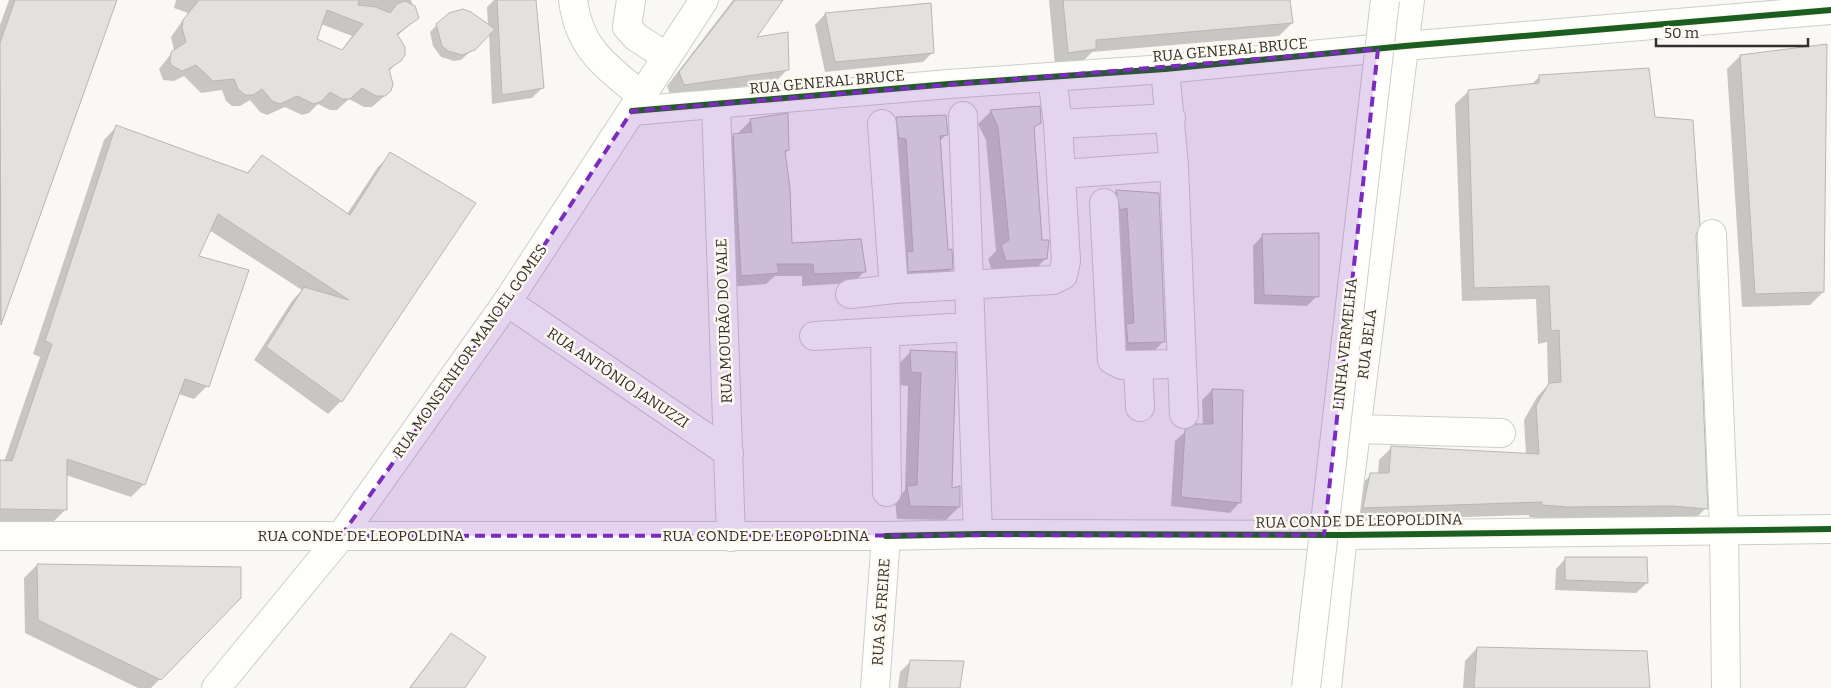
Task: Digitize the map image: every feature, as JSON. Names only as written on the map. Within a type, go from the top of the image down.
[{"type":"main road","points":[[573,0],[576,20],[594,56],[637,103]]},
{"type":"main road","points":[[631,0],[627,27],[636,38],[667,57]]},
{"type":"main road","name":"RUA MONSENHOR MANOEL GOMES","points":[[216,688],[341,536],[507,302],[704,0]]},
{"type":"main road","name":"LINHA VERMELHA","points":[[1306,688],[1385,0]]},
{"type":"main road","name":"LINHA VERMELHA","points":[[1318,688],[1393,0]]},
{"type":"main road","name":"RUA BELA","points":[[1327,688],[1343,535],[1410,0]]},
{"type":"main road","name":"RUA GENERAL BRUCE","points":[[637,103],[716,104],[1165,69],[1405,46],[1831,10]]},
{"type":"main road","points":[[1165,69],[1174,166],[1184,414]]},
{"type":"main road","points":[[850,294],[894,289],[1052,280],[1063,275],[1066,261],[1062,174],[1052,77]]},
{"type":"main road","name":"RUA MOURÃO DO VALE","points":[[716,104],[731,537]]},
{"type":"main road","points":[[963,116],[978,534]]},
{"type":"main road","points":[[1058,124],[1171,118]]},
{"type":"main road","points":[[882,124],[894,289]]},
{"type":"main road","points":[[1062,174],[1174,166]]},
{"type":"main road","points":[[1104,203],[1112,360],[1122,365],[1182,364]]},
{"type":"main road","points":[[1712,234],[1724,528],[1726,688]]},
{"type":"main road","name":"RUA ANTÔNIO JANUZZI","points":[[507,302],[729,453]]},
{"type":"main road","points":[[814,336],[970,327]]},
{"type":"main road","points":[[885,332],[887,492]]},
{"type":"main road","points":[[1138,365],[1140,407]]},
{"type":"main road","points":[[1356,429],[1501,433]]},
{"type":"main road","name":"RUA CONDE DE LEOPOLDINA","points":[[0,536],[731,537],[978,534],[1343,535],[1724,528],[1831,528]]},
{"type":"main road","name":"RUA SÁ FREIRE","points":[[875,688],[886,536]]},
{"type":"highlighted area","points":[[1378,49],[1324,535],[341,536],[507,302],[632,111]]},
{"type":"building","points":[[15,0],[117,0],[1,325],[0,43]]},
{"type":"building","points":[[199,0],[359,0],[358,5],[376,7],[390,13],[397,4],[405,1],[415,6],[419,18],[397,34],[405,47],[405,55],[401,61],[389,69],[393,84],[391,91],[385,96],[376,96],[362,88],[350,99],[342,99],[330,92],[322,101],[314,104],[297,96],[280,104],[272,101],[262,89],[253,95],[245,95],[238,89],[234,79],[213,81],[196,65],[182,71],[171,65],[171,52],[186,42],[182,28],[183,20]],"holes":[[[327,10],[363,24],[342,50],[317,39]]]},
{"type":"building","points":[[497,0],[536,0],[544,88],[502,95]]},
{"type":"building","points":[[735,0],[783,0],[757,37],[788,32],[789,70],[684,85],[679,72]]},
{"type":"building","points":[[1063,0],[1290,0],[1293,23],[1096,40],[1096,49],[1068,53]]},
{"type":"building","points":[[931,3],[934,53],[835,62],[825,13]]},
{"type":"building","points":[[463,9],[471,12],[495,29],[475,50],[462,55],[448,51],[442,46],[436,24],[449,13]]},
{"type":"building","points":[[1827,44],[1824,292],[1755,294],[1740,55]]},
{"type":"building","points":[[1649,68],[1655,117],[1693,120],[1700,225],[1696,235],[1708,509],[1672,506],[1567,507],[1542,505],[1542,502],[1363,508],[1370,473],[1389,473],[1391,446],[1539,454],[1536,406],[1549,383],[1561,382],[1559,330],[1551,331],[1549,286],[1474,288],[1468,90],[1539,83],[1539,75]]},
{"type":"building","points":[[1040,106],[1041,123],[1034,127],[1042,240],[1049,240],[1047,259],[1006,261],[1001,245],[1009,240],[998,127],[990,110]]},
{"type":"building","points":[[788,113],[789,150],[785,151],[790,189],[792,243],[861,239],[866,272],[814,274],[813,264],[777,264],[779,273],[741,276],[733,134],[752,132],[750,119]]},
{"type":"building","points":[[946,115],[948,135],[940,136],[948,250],[952,249],[953,269],[908,272],[907,252],[913,251],[906,139],[899,138],[896,117]]},
{"type":"building","points":[[116,125],[248,173],[262,155],[350,215],[390,152],[476,203],[342,402],[266,347],[304,287],[349,300],[218,214],[199,256],[249,270],[209,387],[185,379],[145,485],[67,459],[67,510],[0,509],[0,460],[12,461],[52,344],[45,341]]},
{"type":"building","points":[[1116,190],[1159,193],[1165,342],[1128,343],[1126,324],[1134,323],[1127,208],[1120,210]]},
{"type":"building","points":[[1319,233],[1319,297],[1264,295],[1262,234]]},
{"type":"building","points":[[910,350],[956,352],[952,488],[960,486],[960,507],[910,506],[907,486],[917,485],[921,373],[911,372]]},
{"type":"building","points":[[1212,389],[1243,390],[1241,503],[1181,497],[1185,430],[1195,424],[1213,424]]},
{"type":"building","points":[[1565,557],[1647,557],[1648,583],[1565,580]]},
{"type":"building","points":[[37,564],[241,567],[241,598],[161,680],[38,620]]},
{"type":"building","points":[[451,633],[486,657],[465,688],[410,688]]},
{"type":"building","points":[[1477,647],[1647,651],[1650,688],[1474,688]]},
{"type":"building","points":[[910,660],[964,661],[960,688],[906,688]]},
{"type":"cycle path","points":[[632,111],[949,84],[1165,69],[1405,46],[1831,10]]},
{"type":"cycle path","points":[[886,536],[978,534],[1343,535],[1831,529]]}]
